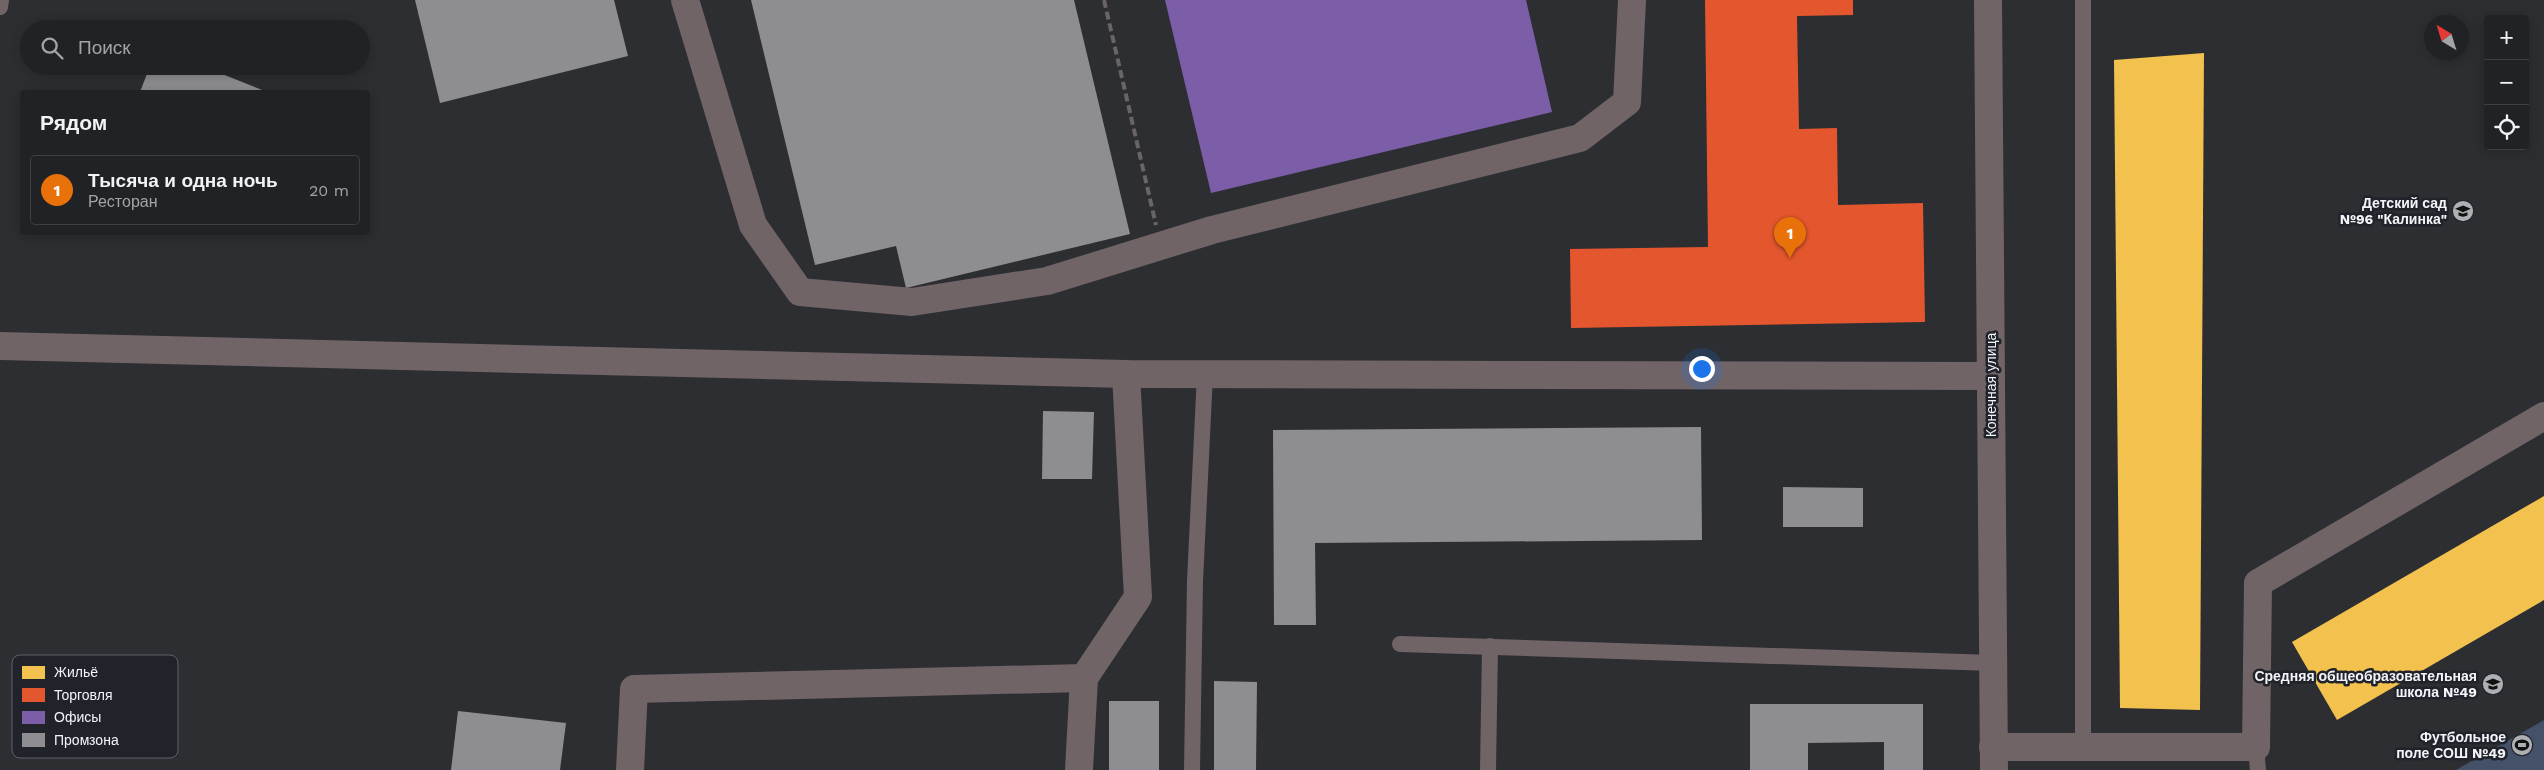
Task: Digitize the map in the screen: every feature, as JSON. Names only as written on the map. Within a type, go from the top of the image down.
[{"type":"street","points":[[685,0],[753,225],[800,292],[912,302],[1047,281],[1212,230],[1580,138],[1627,102],[1632,0]]},
{"type":"street","name":"Конечная улица","points":[[1988,0],[1994,759]]},
{"type":"street","points":[[0,346],[1126,374],[1991,376]]},
{"type":"street","points":[[1079,770],[1084,678],[1138,597],[1126,374]]},
{"type":"street","points":[[1994,759],[2083,747],[2257,759],[2258,583],[2544,416]]},
{"type":"street","points":[[630,770],[634,689],[1084,678]]},
{"type":"lane","points":[[0,7],[1,0]]},
{"type":"lane","points":[[2083,0],[2083,747]]},
{"type":"lane","points":[[1192,770],[1195,581],[1204,374]]},
{"type":"lane","points":[[1400,644],[1993,663]]},
{"type":"lane","points":[[1488,770],[1490,646]]},
{"type":"shaded area","name":"Футбольное поле СОШ №49","points":[[2544,720],[2544,770],[2456,770]]},
{"type":"building: Жильё","points":[[2204,53],[2200,710],[2120,708],[2114,60]]},
{"type":"building: Жильё","points":[[2544,496],[2544,600],[2337,720],[2292,642]]},
{"type":"building: Торговля","points":[[1705,0],[1853,0],[1853,15],[1797,16],[1799,129],[1837,128],[1838,205],[1923,203],[1925,322],[1571,328],[1570,249],[1708,247]]},
{"type":"building: Офисы","points":[[1165,0],[1526,0],[1552,112],[1211,193]]},
{"type":"building: Промзона","points":[[415,0],[614,0],[628,56],[440,103]]},
{"type":"building: Промзона","points":[[751,0],[1074,0],[1130,234],[906,288],[896,246],[815,265]]},
{"type":"building: Промзона","points":[[147,75],[224,75],[262,90],[141,90]]},
{"type":"building: Промзона","points":[[1043,411],[1094,412],[1092,479],[1042,479]]},
{"type":"building: Промзона","points":[[1701,427],[1702,540],[1315,543],[1316,625],[1274,625],[1273,430]]},
{"type":"building: Промзона","points":[[1783,487],[1863,488],[1863,527],[1783,527]]},
{"type":"building: Промзона","points":[[1214,681],[1257,682],[1256,770],[1214,770]]},
{"type":"building: Промзона","points":[[1109,701],[1159,701],[1159,770],[1109,770]]},
{"type":"building: Промзона","points":[[1750,704],[1923,704],[1923,770],[1884,770],[1884,742],[1808,743],[1808,770],[1750,770]]},
{"type":"building: Промзона","points":[[458,711],[566,723],[560,770],[451,770]]},
{"type":"railway","points":[[1104,0],[1156,225]]},
{"type":"place","name":"Детский сад №96 \"Калинка\"","points":[[2463,211]]},
{"type":"place","name":"Тысяча и одна ночь","points":[[1790,258]]},
{"type":"place","name":"Средняя общеобразовательная школа №49","points":[[2493,684]]},
{"type":"place","name":"Футбольное поле СОШ №49","points":[[2522,745]]}]
